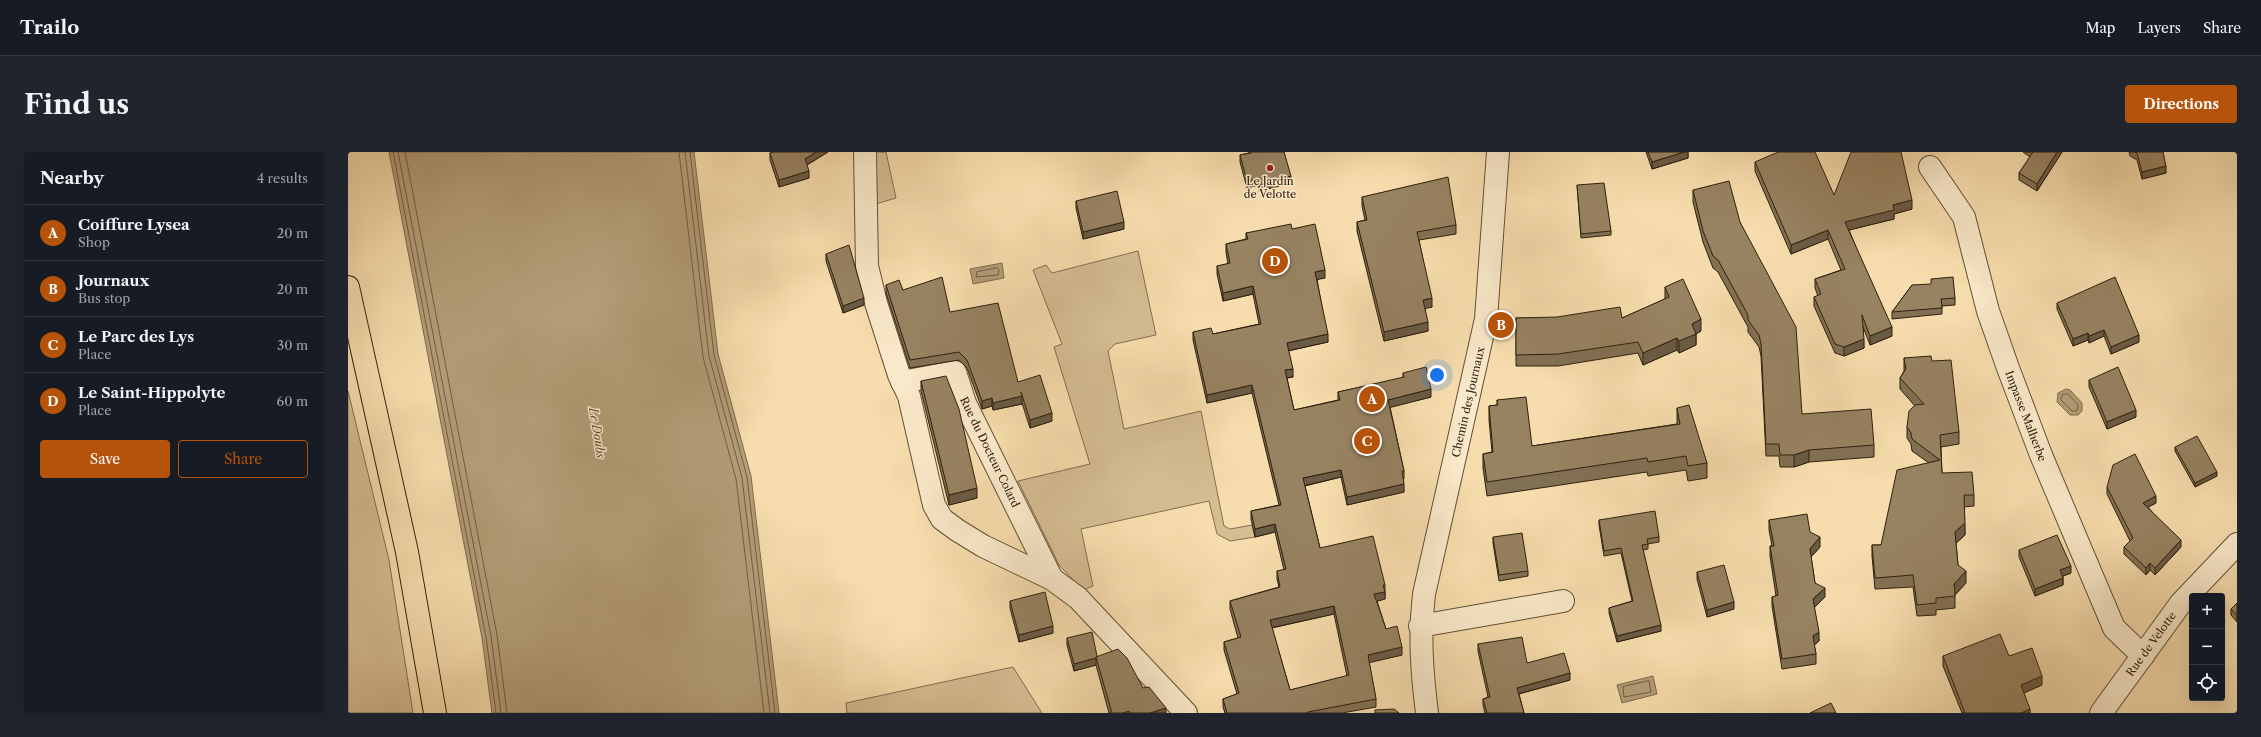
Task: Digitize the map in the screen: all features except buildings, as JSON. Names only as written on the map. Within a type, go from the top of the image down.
[{"type":"main road","points":[[348,287],[407,552],[435,713]]},
{"type":"street","name":"Rue du Docteur Colard","points":[[865,152],[867,266],[876,303],[902,382],[909,396],[934,506],[942,519],[983,546],[1052,579],[1078,598],[1186,713]]},
{"type":"street","name":"Chemin des Journaux","points":[[1427,713],[1422,671],[1420,626],[1424,594],[1486,320],[1498,152]]},
{"type":"street","name":"Impasse Malherbe","points":[[1930,167],[1964,217],[1988,310],[2008,368],[2041,456],[2114,628],[2143,656]]},
{"type":"street","name":"Rue du Docteur Colard","points":[[902,382],[955,372],[965,403],[1052,579]]},
{"type":"street","name":"Rue de Velotte","points":[[2101,713],[2181,603],[2237,544]]},
{"type":"street","points":[[1420,626],[1563,601]]},
{"type":"shaded area","points":[[873,152],[886,152],[896,198],[872,205]]},
{"type":"shaded area","points":[[1138,251],[1156,335],[1115,344],[1108,351],[1124,429],[1201,411],[1224,526],[1230,529],[1252,525],[1255,537],[1230,541],[1217,534],[1209,501],[1081,529],[1093,586],[1083,590],[1059,565],[1018,481],[1090,464],[1054,347],[1062,344],[1033,270],[1046,265],[1052,273]]},
{"type":"shaded area","points":[[348,391],[389,560],[413,713],[348,713]]},
{"type":"shaded area","points":[[1013,667],[1042,713],[847,713],[846,703]]},
{"type":"water","name":"Le Doubs","points":[[389,152],[694,152],[718,354],[751,476],[779,713],[492,713],[482,638]]},
{"type":"water","points":[[1002,263],[1004,278],[973,284],[970,269]]},
{"type":"water","points":[[2066,389],[2070,390],[2082,403],[2082,411],[2078,415],[2070,415],[2057,402],[2058,393]]},
{"type":"water","points":[[1653,676],[1657,694],[1622,703],[1617,685]]},
{"type":"place","name":"Le Jardin de Velotte","points":[[1270,168]]},
{"type":"place","name":"Le Saint-Hippolyte","points":[[1275,261]]},
{"type":"place","name":"Journaux","points":[[1501,325]]},
{"type":"place","name":"Coiffure Lysea","points":[[1372,399]]},
{"type":"place","name":"Le Parc des Lys","points":[[1367,441]]}]
